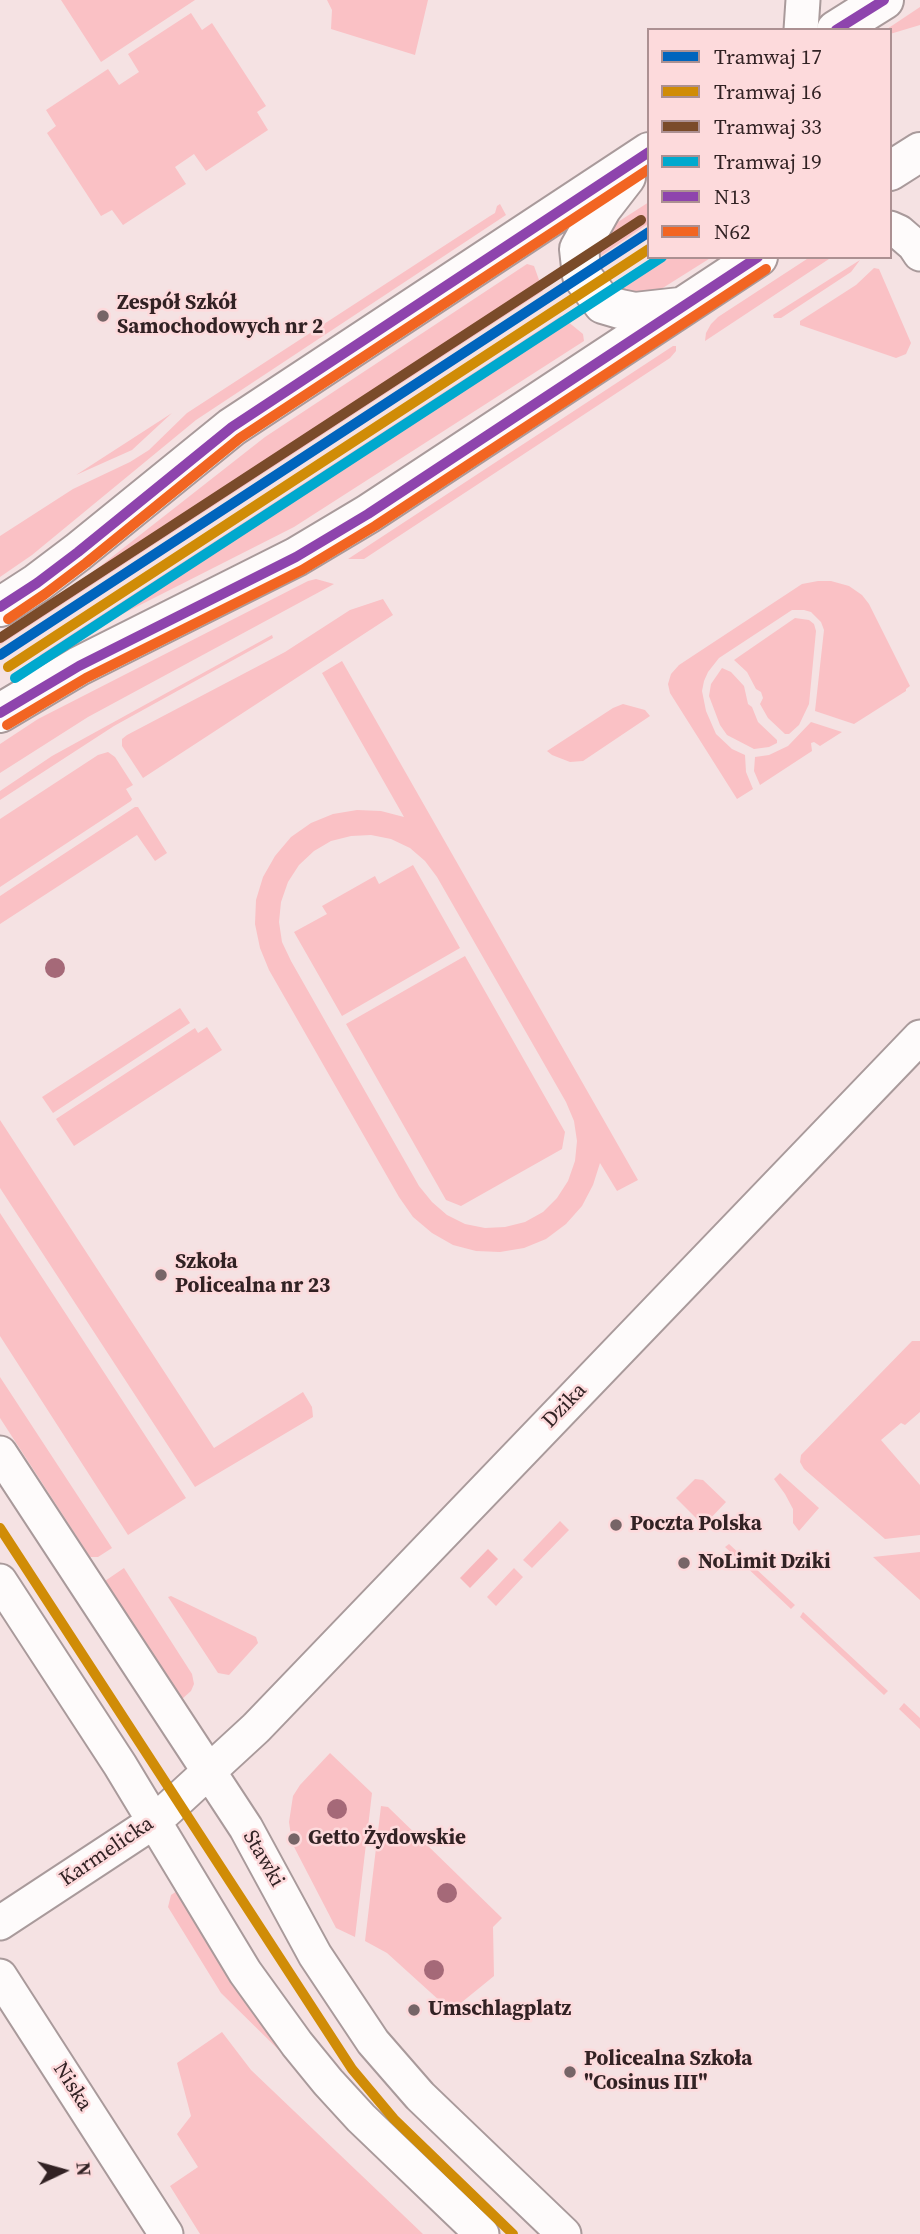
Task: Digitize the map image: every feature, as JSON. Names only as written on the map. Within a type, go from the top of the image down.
[{"type":"main road","points":[[839,28],[884,0]]},
{"type":"main road","points":[[892,170],[920,152]]},
{"type":"main road","points":[[645,154],[602,208],[579,249],[582,276],[603,304],[635,312],[683,306]]},
{"type":"main road","points":[[0,607],[78,552],[232,427],[645,154]]},
{"type":"main road","points":[[0,713],[79,666],[296,557],[368,514],[755,259]]},
{"type":"street","points":[[801,28],[803,0]]},
{"type":"street","points":[[892,229],[914,245],[920,254]]},
{"type":"street","name":"Dzika","points":[[208,1772],[285,1698],[920,1037]]},
{"type":"street","name":"Stawki","points":[[0,1453],[246,1828],[315,1955],[373,2042],[421,2096],[564,2234]]},
{"type":"street","points":[[0,1581],[155,1821],[245,1972],[297,2044],[361,2118],[482,2234]]},
{"type":"street","name":"Karmelicka","points":[[0,1923],[155,1821],[208,1772]]},
{"type":"street","name":"Niska","points":[[0,1976],[166,2234]]},
{"type":"shaded area","points":[[61,0],[195,0],[101,62]]},
{"type":"shaded area","points":[[327,0],[428,0],[415,55],[331,29],[332,10]]},
{"type":"shaded area","points":[[920,7],[920,25],[892,33],[892,28],[888,28]]},
{"type":"shaded area","points":[[191,13],[202,30],[212,23],[266,106],[257,112],[268,130],[206,171],[194,154],[175,167],[186,184],[123,225],[112,210],[101,216],[47,133],[56,126],[46,110],[108,69],[119,85],[139,72],[128,54]]},
{"type":"shaded area","points":[[647,203],[647,224],[592,262],[607,229]]},
{"type":"shaded area","points":[[500,204],[506,215],[196,420],[32,555],[0,577],[0,536],[73,489],[149,450],[187,413],[495,213]]},
{"type":"shaded area","points":[[652,259],[709,259],[650,296],[609,287]]},
{"type":"shaded area","points":[[807,259],[829,259],[705,341],[706,333],[718,317]]},
{"type":"shaded area","points":[[860,260],[851,272],[781,318],[774,318],[773,315]]},
{"type":"shaded area","points":[[527,264],[534,266],[543,291],[0,645],[0,637],[75,586],[265,437]]},
{"type":"shaded area","points":[[874,268],[879,269],[911,343],[906,354],[896,358],[800,325],[800,321],[856,285]]},
{"type":"shaded area","points":[[561,316],[583,334],[584,341],[294,527],[79,636],[79,641],[42,659],[40,655]]},
{"type":"shaded area","points":[[676,346],[676,351],[670,358],[364,559],[348,559]]},
{"type":"shaded area","points":[[172,413],[132,450],[76,475]]},
{"type":"shaded area","points":[[316,579],[334,584],[88,717],[0,773],[0,744],[38,719]]},
{"type":"shaded area","points":[[818,581],[849,586],[862,595],[910,686],[854,724],[815,711],[824,630],[821,622],[811,612],[792,610],[719,658],[704,681],[702,691],[706,711],[716,734],[732,749],[745,755],[746,772],[753,789],[737,799],[670,693],[668,684],[671,674],[679,665],[802,584]]},
{"type":"shaded area","points":[[383,599],[393,615],[143,778],[122,746],[122,739],[127,735],[285,652],[350,610]]},
{"type":"shaded area","points":[[795,618],[809,620],[816,631],[809,704],[799,725],[789,734],[785,734],[768,718],[760,704],[763,698],[761,692],[756,689],[747,672],[734,660]]},
{"type":"shaded area","points":[[272,635],[273,638],[114,726],[0,800],[0,791],[52,756]]},
{"type":"shaded area","points":[[342,661],[638,1180],[617,1191],[600,1163],[582,1206],[566,1224],[546,1239],[524,1248],[500,1252],[476,1251],[453,1245],[432,1233],[413,1217],[269,970],[260,948],[255,924],[256,900],[263,877],[275,856],[291,837],[311,823],[333,814],[357,810],[381,811],[404,817],[322,673]],"holes":[[[371,835],[391,839],[410,848],[425,861],[437,877],[566,1102],[574,1121],[577,1141],[575,1161],[568,1181],[557,1198],[543,1212],[525,1222],[485,1228],[465,1224],[447,1215],[432,1202],[419,1186],[282,942],[279,922],[281,902],[288,882],[299,865],[314,851],[331,841]]]},
{"type":"shaded area","points":[[722,668],[731,672],[744,686],[748,704],[758,722],[777,743],[754,749],[727,735],[720,725],[709,696],[711,684]]},
{"type":"shaded area","points":[[623,704],[645,710],[650,716],[583,761],[570,762],[547,751],[613,708]]},
{"type":"shaded area","points":[[811,722],[842,732],[820,746],[811,743],[812,751],[760,785],[754,771],[755,757],[769,755],[788,746]]},
{"type":"shaded area","points":[[108,752],[115,757],[133,785],[126,789],[131,801],[0,887],[0,819],[98,755]]},
{"type":"shaded area","points":[[138,807],[167,853],[155,861],[137,835],[0,924],[0,896]]},
{"type":"shaded area","points":[[413,865],[460,948],[342,1016],[294,932],[327,914],[322,906],[375,876],[379,884]]},
{"type":"shaded area","points":[[465,956],[565,1132],[562,1149],[461,1206],[446,1200],[346,1024]]},
{"type":"shaded area","points":[[180,1008],[190,1023],[53,1113],[42,1097]]},
{"type":"shaded area","points":[[207,1027],[222,1050],[74,1146],[56,1119],[195,1028],[198,1033]]},
{"type":"shaded area","points":[[0,1120],[214,1448],[303,1392],[312,1407],[313,1417],[195,1487],[0,1188]]},
{"type":"shaded area","points":[[0,1213],[186,1498],[128,1535],[0,1336]]},
{"type":"shaded area","points":[[912,1341],[920,1341],[920,1412],[905,1425],[901,1423],[881,1440],[920,1485],[920,1535],[885,1539],[804,1469],[800,1462],[801,1455]]},
{"type":"shaded area","points":[[0,1377],[112,1548],[98,1557],[90,1557],[0,1418]]},
{"type":"shaded area","points":[[780,1473],[819,1508],[799,1531],[793,1523],[793,1509],[774,1479]]},
{"type":"shaded area","points":[[695,1479],[703,1480],[726,1502],[707,1522],[700,1522],[676,1498]]},
{"type":"shaded area","points":[[560,1521],[569,1530],[532,1568],[523,1560]]},
{"type":"shaded area","points":[[729,1544],[795,1605],[791,1609],[725,1547]]},
{"type":"shaded area","points":[[488,1549],[498,1559],[470,1588],[460,1578]]},
{"type":"shaded area","points":[[920,1552],[920,1600],[873,1557]]},
{"type":"shaded area","points":[[124,1568],[192,1674],[194,1684],[182,1699],[105,1581]]},
{"type":"shaded area","points":[[514,1568],[523,1577],[496,1606],[487,1597]]},
{"type":"shaded area","points":[[171,1596],[256,1637],[258,1643],[229,1675],[218,1673],[168,1597]]},
{"type":"shaded area","points":[[803,1612],[888,1691],[884,1695],[800,1617]]},
{"type":"shaded area","points":[[904,1703],[920,1718],[920,1729],[899,1709]]},
{"type":"shaded area","points":[[330,1753],[372,1793],[355,1937],[336,1928],[292,1843],[289,1822],[293,1796]]},
{"type":"shaded area","points":[[381,1806],[388,1807],[502,1918],[493,1927],[494,1976],[451,2011],[387,1953],[365,1941]]},
{"type":"shaded area","points":[[177,1891],[288,2059],[221,1993],[168,1907],[171,1895]]},
{"type":"shaded area","points":[[222,2032],[251,2070],[423,2234],[200,2234],[170,2186],[198,2167],[177,2134],[191,2116],[177,2063]]},
{"type":"tram line","name":"33","points":[[0,638],[641,220]]},
{"type":"tram line","name":"17","points":[[0,655],[647,233]]},
{"type":"tram line","name":"16","points":[[8,667],[647,250]]},
{"type":"tram line","name":"19","points":[[15,678],[659,259]]},
{"type":"tram line","name":"16","points":[[0,1528],[352,2069],[394,2119],[513,2234]]},
{"type":"transit line","name":"N13","points":[[839,28],[884,0]]},
{"type":"transit line","name":"N13","points":[[0,607],[78,552],[232,427],[647,153]]},
{"type":"transit line","name":"N62","points":[[8,619],[86,563],[240,438],[647,170]]},
{"type":"transit line","name":"N13","points":[[0,713],[79,666],[296,557],[368,514],[755,259]]},
{"type":"transit line","name":"N62","points":[[7,725],[86,678],[302,570],[375,526],[766,269]]},
{"type":"place","name":"Zespół Szkół Samochodowych nr 2","points":[[103,316]]},
{"type":"place","name":"Szkoła Policealna nr 23","points":[[161,1275]]},
{"type":"place","name":"Poczta Polska","points":[[616,1525]]},
{"type":"place","name":"NoLimit Dziki","points":[[684,1563]]},
{"type":"place","name":"Getto Żydowskie","points":[[294,1839]]},
{"type":"place","name":"Umschlagplatz","points":[[414,2010]]},
{"type":"place","name":"Policealna Szkoła \"Cosinus III\"","points":[[570,2072]]}]
